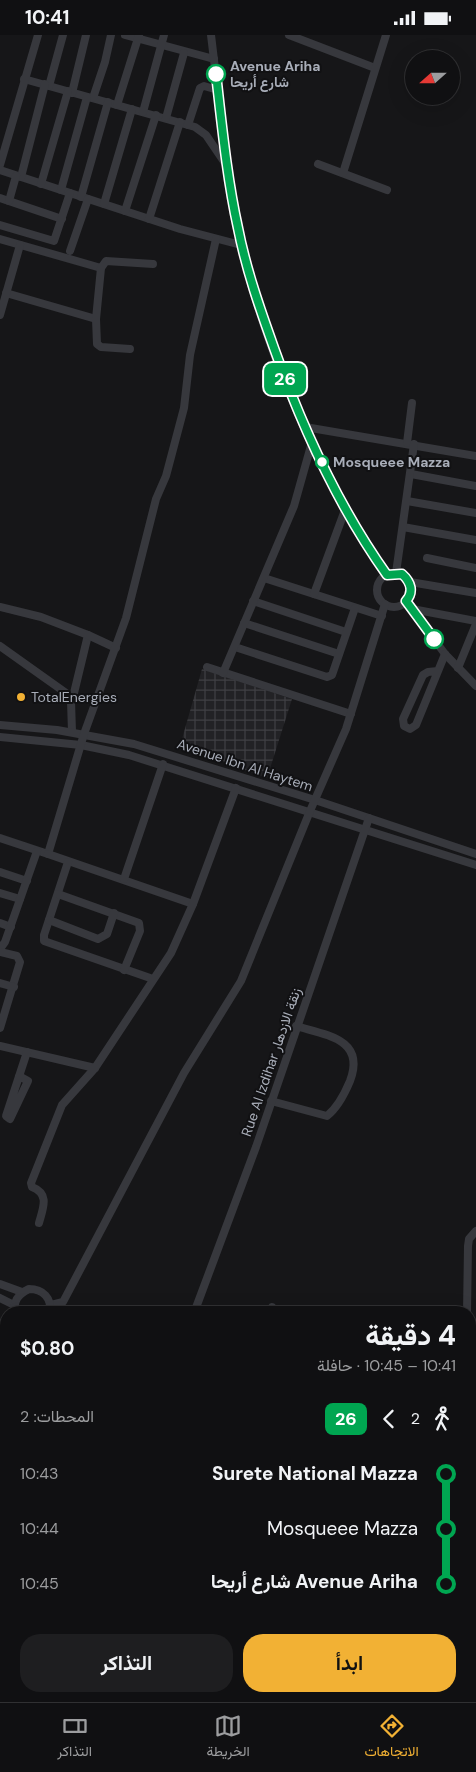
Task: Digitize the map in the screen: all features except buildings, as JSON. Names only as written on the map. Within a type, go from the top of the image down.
[{"type":"street","points":[[0,165],[38,35]]},
{"type":"street","points":[[9,201],[63,35]]},
{"type":"street","points":[[41,184],[86,35]]},
{"type":"street","points":[[61,190],[90,98],[105,62],[111,35]]},
{"type":"street","points":[[125,35],[139,37],[184,53],[214,59]]},
{"type":"street","points":[[143,112],[164,35]]},
{"type":"street","points":[[211,35],[228,168],[241,245],[262,314],[312,442],[345,510],[387,575]]},
{"type":"street","points":[[289,35],[375,68]]},
{"type":"street","points":[[343,173],[386,35]]},
{"type":"street","points":[[117,105],[139,37]]},
{"type":"street","points":[[166,118],[184,53]]},
{"type":"street","points":[[24,79],[156,115],[202,130],[228,168]]},
{"type":"street","points":[[150,219],[184,124],[200,88],[204,86],[218,90]]},
{"type":"street","points":[[70,251],[108,103]]},
{"type":"street","points":[[104,204],[132,109]]},
{"type":"street","points":[[125,211],[156,115]]},
{"type":"street","points":[[318,164],[387,190]]},
{"type":"street","points":[[0,170],[150,219],[241,245]]},
{"type":"street","points":[[0,225],[52,242],[56,240],[70,193]]},
{"type":"street","points":[[0,198],[62,219]]},
{"type":"street","points":[[0,239],[102,268]]},
{"type":"street","points":[[48,854],[84,734],[126,618],[156,499],[166,475],[184,408],[190,355],[216,239]]},
{"type":"street","points":[[0,315],[20,245]]},
{"type":"street","points":[[130,349],[101,347],[97,344],[96,319],[102,268],[106,261],[153,264]]},
{"type":"street","points":[[6,293],[96,319]]},
{"type":"street","points":[[396,573],[411,474],[412,403]]},
{"type":"street","points":[[306,427],[476,457]]},
{"type":"street","points":[[224,673],[294,506],[312,442]]},
{"type":"street","points":[[411,474],[476,486]]},
{"type":"street","points":[[407,501],[476,513]]},
{"type":"street","points":[[314,595],[345,510]]},
{"type":"street","points":[[403,527],[476,540]]},
{"type":"street","points":[[427,559],[476,567]]},
{"type":"street","points":[[410,582],[411,593],[406,601],[394,607],[385,604],[379,596],[378,586],[387,575],[396,573],[402,574],[410,582],[476,593]]},
{"type":"street","points":[[264,578],[382,616]]},
{"type":"street","points":[[253,601],[346,632]]},
{"type":"street","points":[[406,601],[445,654],[476,686]]},
{"type":"street","points":[[57,1306],[63,1302],[184,1073],[241,981],[351,714],[385,604]]},
{"type":"street","points":[[0,607],[41,617],[116,648]]},
{"type":"street","points":[[235,647],[324,677],[332,675],[355,608]]},
{"type":"street","points":[[412,609],[475,627],[458,668]]},
{"type":"street","points":[[244,623],[339,654]]},
{"type":"street","points":[[70,698],[74,693],[88,635]]},
{"type":"street","points":[[0,647],[64,691],[70,698],[72,732]]},
{"type":"street","points":[[438,671],[428,672],[424,675],[403,719],[407,728],[410,729],[416,725],[445,654]]},
{"type":"street","points":[[208,667],[351,714]]},
{"type":"street","name":"Avenue Ibn Al Haytem","points":[[0,725],[72,732],[151,748],[315,800],[476,855]]},
{"type":"street","name":"Avenue Ibn Al Haytem","points":[[0,737],[81,745],[163,764],[476,865]]},
{"type":"street","points":[[124,879],[163,764]]},
{"type":"street","points":[[39,1223],[45,1198],[43,1193],[32,1187],[33,1176],[62,1105],[95,1068],[171,953],[193,904],[236,787]]},
{"type":"street","name":"Rue Al Izdihar زنقة الازدهار","points":[[197,1306],[272,1101],[296,1026],[369,818]]},
{"type":"street","points":[[0,839],[124,879],[193,904]]},
{"type":"street","points":[[0,1028],[4,1009],[14,987],[20,958],[0,951],[11,927],[37,851]]},
{"type":"street","points":[[68,862],[43,938],[47,943],[153,979]]},
{"type":"street","points":[[0,872],[27,881]]},
{"type":"street","points":[[0,893],[20,899]]},
{"type":"street","points":[[58,893],[136,921],[140,927],[124,970]]},
{"type":"street","points":[[49,920],[102,938],[106,934],[114,913]]},
{"type":"street","points":[[0,923],[11,927]]},
{"type":"street","points":[[0,983],[14,987]]},
{"type":"street","points":[[272,1101],[327,1116],[344,1094],[355,1068],[347,1045],[334,1037],[296,1026]]},
{"type":"street","points":[[0,1046],[95,1068]]},
{"type":"street","points":[[19,1076],[28,1081],[10,1119],[6,1116],[19,1076],[27,1052]]},
{"type":"street","points":[[470,1306],[472,1259],[469,1239],[476,1231]]},
{"type":"street","points":[[0,1284],[22,1292]]},
{"type":"street","points":[[15,1306],[22,1292],[29,1289],[43,1292],[49,1306]]},
{"type":"street","points":[[0,1298],[10,1306]]},
{"type":"shaded area","points":[[202,669],[292,699],[267,778],[180,746]]},
{"type":"bus line","name":"26","points":[[216,74],[232,197],[238,228],[248,272],[279,363],[301,418],[345,510],[387,575],[391,573],[402,574],[410,582],[411,593],[406,601],[434,639]]},
{"type":"place","name":"Avenue Ariha شارع أريحا","points":[[216,74]]},
{"type":"place","name":"Mosqueee Mazza","points":[[322,462]]},
{"type":"place","name":"TotalEnergies","points":[[21,697]]}]
